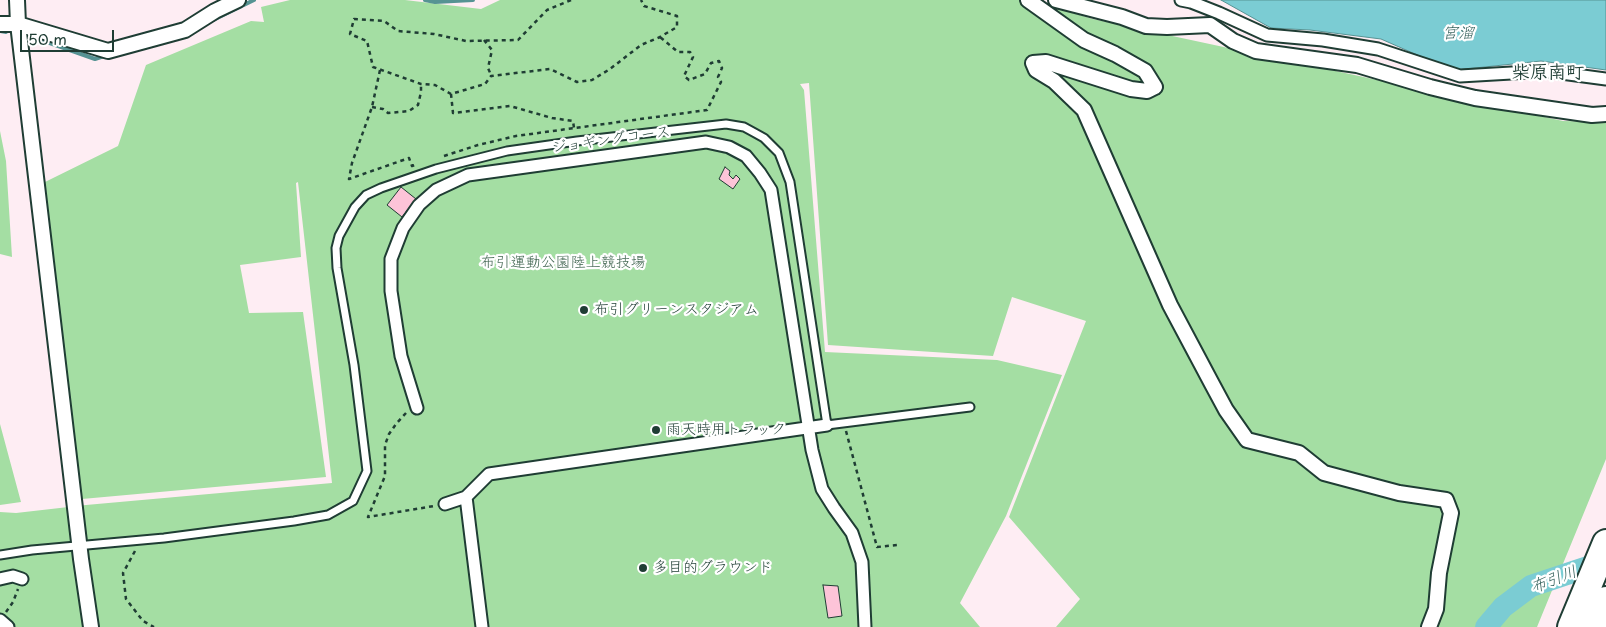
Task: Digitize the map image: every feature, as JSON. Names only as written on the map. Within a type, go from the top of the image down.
[{"type":"highway","points":[[1595,627],[1597,593],[1606,543]]},
{"type":"highway","points":[[1571,627],[1597,593]]},
{"type":"street","points":[[17,0],[18,24],[91,627]]},
{"type":"street","points":[[0,24],[18,24],[108,51],[185,30],[215,11],[238,0]]},
{"type":"street","points":[[1028,0],[1084,40],[1115,54],[1145,71],[1155,87],[1147,91],[1131,89],[1046,62],[1033,63],[1036,70],[1054,81],[1084,110],[1170,305],[1226,410],[1247,440],[1298,453],[1324,473],[1400,493],[1446,500],[1451,513],[1439,573],[1436,609],[1430,627]]},
{"type":"street","points":[[1056,0],[1122,17],[1146,26],[1210,26],[1233,42],[1256,51],[1357,65],[1430,87],[1475,98],[1592,115],[1606,114]]},
{"type":"street","points":[[1181,0],[1210,9],[1267,35],[1323,40],[1378,49],[1460,76],[1546,71],[1606,79]]},
{"type":"street","name":"ジョギングコース","points":[[417,408],[401,356],[391,291],[391,259],[403,228],[419,204],[436,190],[468,175],[706,142],[729,147],[746,156],[771,190],[812,450],[822,489],[852,533],[862,562],[865,627]]},
{"type":"street","points":[[445,504],[466,497],[489,474],[827,425]]},
{"type":"street","points":[[466,497],[482,627]]},
{"type":"street","points":[[0,579],[13,576],[22,579]]},
{"type":"street","points":[[2,617],[8,627]]},
{"type":"lane","points":[[0,555],[200,534],[294,521],[328,515],[353,501],[367,471],[354,365],[337,268],[336,248],[339,236],[355,207],[366,195],[381,188],[436,170],[507,151],[726,124],[744,127],[764,138],[779,153],[790,182],[827,425],[970,407]]},
{"type":"path","points":[[571,0],[547,10],[518,40],[466,41],[434,34],[398,31],[384,20],[354,19],[350,34],[366,41],[372,67],[420,84],[435,84],[451,94],[484,84],[491,76],[550,69],[577,82],[592,80],[610,69],[641,45],[677,27],[678,16],[644,6],[641,0]]},
{"type":"path","points":[[440,157],[516,136],[707,110],[721,82],[718,76],[722,68],[720,61],[711,63],[704,74],[689,80],[684,76],[693,57],[690,52],[678,52],[660,37]]},
{"type":"path","points":[[484,40],[492,50],[488,68],[491,76]]},
{"type":"path","points":[[380,70],[372,107],[352,163],[349,179],[410,158],[412,166],[421,163]]},
{"type":"path","points":[[372,107],[388,113],[409,111],[418,105],[421,92],[420,84]]},
{"type":"path","points":[[451,94],[453,114],[510,106],[552,118],[573,121],[574,128]]},
{"type":"path","points":[[417,408],[406,413],[389,434],[385,445],[384,476],[368,517],[445,504]]},
{"type":"path","points":[[844,422],[877,547],[898,545]]},
{"type":"path","points":[[135,551],[123,573],[126,599],[143,621],[154,627]]},
{"type":"path","points":[[2,617],[14,602],[22,579]]},
{"type":"green space","name":"布引運動公園陸上競技場","points":[[290,0],[405,0],[481,9],[500,0],[1029,0],[1093,19],[1563,121],[1606,122],[1606,459],[1537,627],[1056,627],[1080,599],[1009,517],[1086,321],[1012,297],[993,356],[828,345],[809,83],[800,84],[804,90],[825,352],[997,360],[1062,375],[1006,516],[960,603],[980,627],[0,627],[0,512],[16,513],[332,483],[298,182],[296,183],[301,257],[240,265],[249,313],[303,312],[326,477],[82,499],[45,182],[118,146],[146,65],[251,21],[264,22],[261,7]]},
{"type":"green space","points":[[0,131],[6,161],[12,257],[0,254]]},
{"type":"green space","points":[[0,424],[21,502],[0,505]]},
{"type":"water","name":"宮溜","points":[[1221,0],[1606,0],[1606,70],[1541,61],[1456,70],[1381,39],[1310,30],[1271,28]]},
{"type":"building","points":[[725,167],[730,171],[729,175],[733,179],[736,175],[740,179],[733,189],[719,179]]},
{"type":"building","points":[[401,187],[416,199],[402,217],[387,205]]},
{"type":"building","points":[[823,585],[838,586],[842,616],[828,618]]},
{"type":"waterway","points":[[209,22],[254,0]]},
{"type":"waterway","points":[[425,0],[435,2],[473,0]]},
{"type":"waterway","points":[[0,31],[6,32]]},
{"type":"waterway","points":[[30,36],[95,59],[107,55]]},
{"type":"waterway","name":"布引川","points":[[1486,627],[1503,607],[1531,586],[1606,561]]},
{"type":"place","name":"布引グリーンスタジアム","points":[[584,310]]},
{"type":"place","name":"雨天時用トラック","points":[[656,430]]},
{"type":"place","name":"多目的グラウンド","points":[[643,568]]},
{"type":"district","name":"柴原南町","points":[[1548,73]]}]
